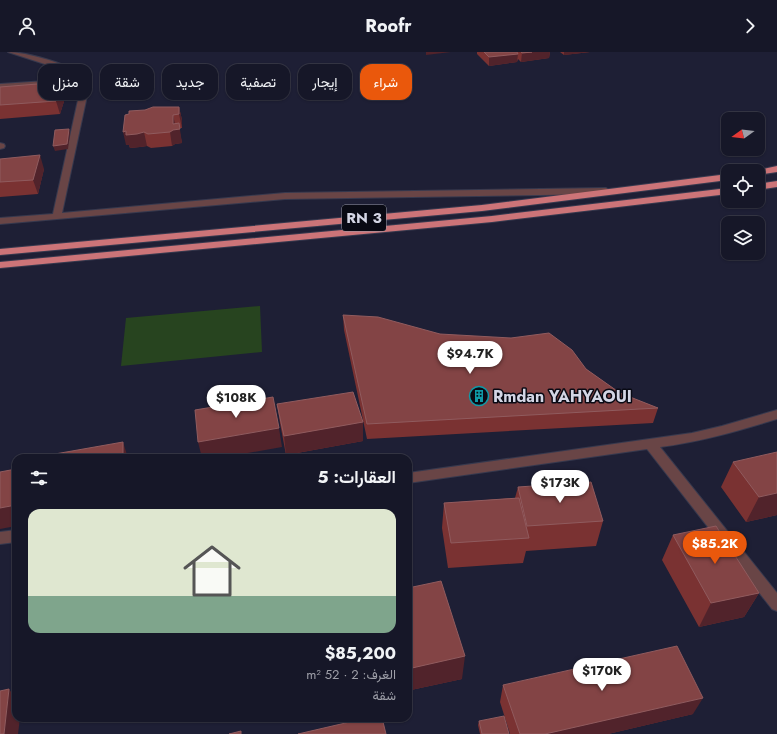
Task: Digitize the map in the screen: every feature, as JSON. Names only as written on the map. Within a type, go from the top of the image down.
[{"type":"highway","points":[[765,171],[777,169]]},
{"type":"highway","name":"RN 3","points":[[0,252],[482,208],[721,178]]},
{"type":"highway","points":[[765,186],[777,184]]},
{"type":"highway","name":"RN 3","points":[[0,265],[484,220],[630,204],[721,192]]},
{"type":"street","points":[[11,52],[48,64]]},
{"type":"street","points":[[0,86],[38,84]]},
{"type":"street","points":[[57,216],[82,100]]},
{"type":"street","points":[[0,221],[293,196],[631,190]]},
{"type":"street","points":[[412,477],[650,444],[722,432],[777,414]]},
{"type":"street","points":[[650,444],[774,596]]},
{"type":"street","points":[[0,538],[12,536]]},
{"type":"green space","points":[[260,306],[262,352],[121,366],[126,318]]},
{"type":"building","points":[[484,52],[517,52],[518,54],[489,57]]},
{"type":"building","points":[[38,84],[38,100],[56,100],[0,105],[0,87]]},
{"type":"building","points":[[153,107],[179,107],[179,114],[173,115],[173,124],[179,123],[180,129],[170,132],[148,134],[144,132],[126,135],[126,131],[123,132],[125,115],[129,114],[129,111],[145,110]]},
{"type":"building","points":[[69,129],[67,144],[53,146],[55,130]]},
{"type":"building","points":[[40,155],[33,180],[0,182],[0,159]]},
{"type":"building","name":"Rmdan YAHYAOUI","points":[[343,315],[378,317],[440,334],[511,338],[549,333],[572,350],[586,369],[620,393],[658,408],[367,424]]},
{"type":"building","points":[[353,392],[363,422],[284,436],[277,404]]},
{"type":"building","points":[[273,397],[279,428],[198,442],[195,410]]},
{"type":"building","points":[[123,442],[123,454],[55,454]]},
{"type":"building","points":[[777,452],[777,493],[759,497],[733,462]]},
{"type":"building","points":[[12,470],[12,506],[0,508],[0,472]]},
{"type":"building","points":[[591,482],[603,521],[527,526],[518,487]]},
{"type":"building","points":[[519,498],[529,538],[451,543],[444,503]]},
{"type":"building","points":[[716,526],[759,593],[711,603],[673,535]]},
{"type":"building","points":[[441,581],[465,656],[412,668],[412,587]]},
{"type":"building","points":[[677,646],[703,698],[545,734],[520,734],[503,685]]},
{"type":"building","points":[[9,689],[4,734],[0,734],[0,691]]},
{"type":"building","points":[[504,716],[509,734],[482,734],[479,721]]},
{"type":"building","points":[[350,722],[383,722],[386,734],[298,734]]},
{"type":"building","points":[[241,731],[241,734],[229,734]]},
{"type":"place","name":"Rmdan YAHYAOUI","points":[[479,396]]}]
